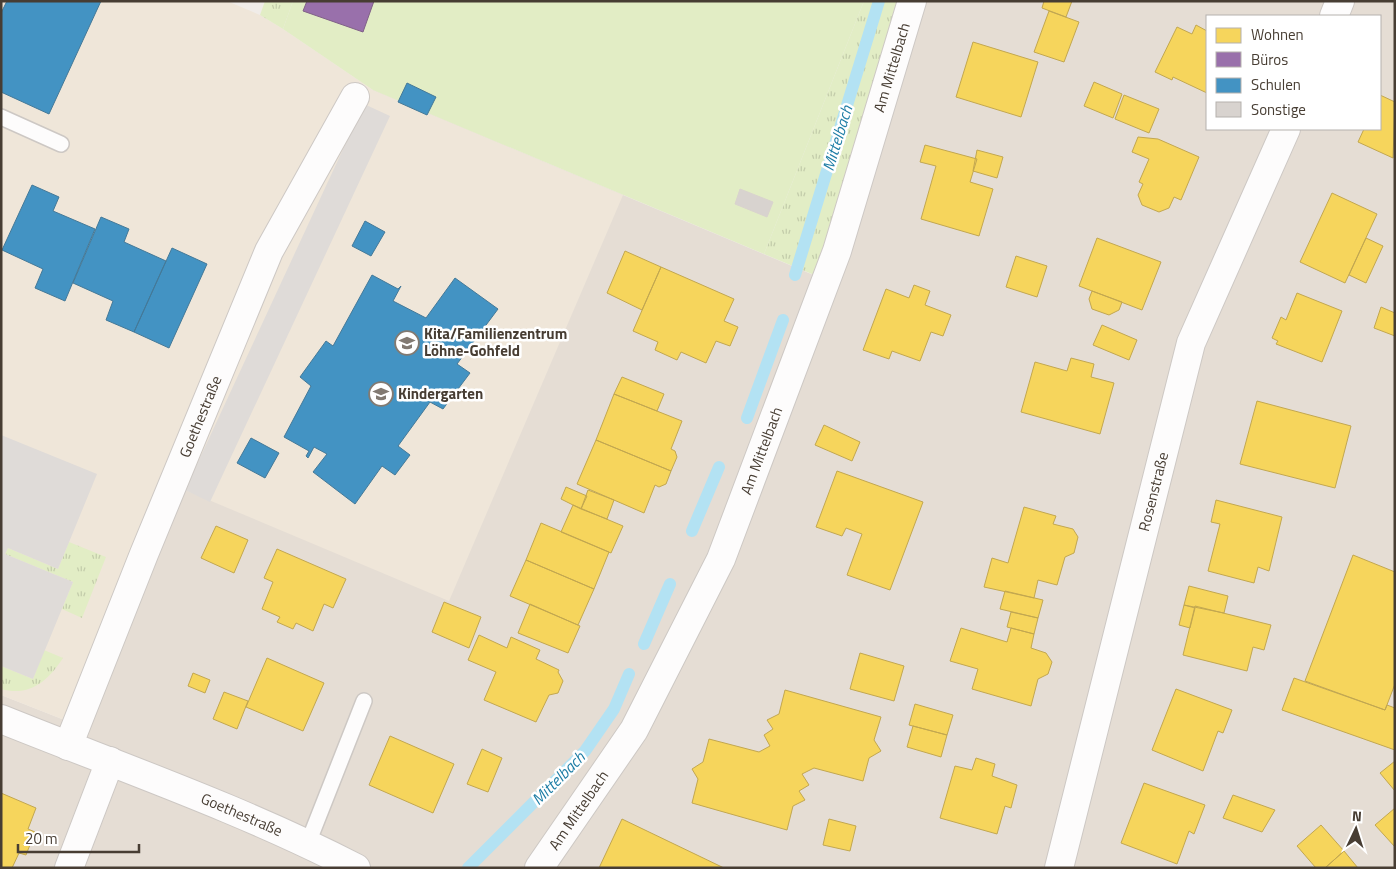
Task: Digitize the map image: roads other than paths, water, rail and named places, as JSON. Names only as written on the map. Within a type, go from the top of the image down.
[{"type":"street","name":"Am Mittelbach","points":[[539,868],[634,730],[721,559],[837,250],[912,1]]},
{"type":"street","points":[[1334,15],[1340,1]]},
{"type":"street","name":"Goethestraße","points":[[68,746],[148,544],[269,251],[355,97]]},
{"type":"street","name":"Rosenstraße","points":[[1059,868],[1191,343],[1286,130]]},
{"type":"street","name":"Goethestraße","points":[[1,719],[110,761],[308,843],[356,868]]},
{"type":"street","points":[[69,868],[110,761]]},
{"type":"lane","points":[[1,117],[61,144]]},
{"type":"lane","points":[[308,843],[364,701]]},
{"type":"waterway","name":"Mittelbach","points":[[795,275],[879,1]]},
{"type":"waterway","name":"Mittelbach","points":[[747,418],[783,320]]},
{"type":"waterway","name":"Mittelbach","points":[[692,531],[719,467]]},
{"type":"waterway","name":"Mittelbach","points":[[644,644],[670,584]]},
{"type":"waterway","name":"Mittelbach","points":[[468,868],[585,751],[614,709],[629,674]]},
{"type":"place","name":"Kita/Familienzentrum Löhne-Gohfeld","points":[[407,343]]},
{"type":"place","name":"Kindergarten","points":[[381,394]]}]
